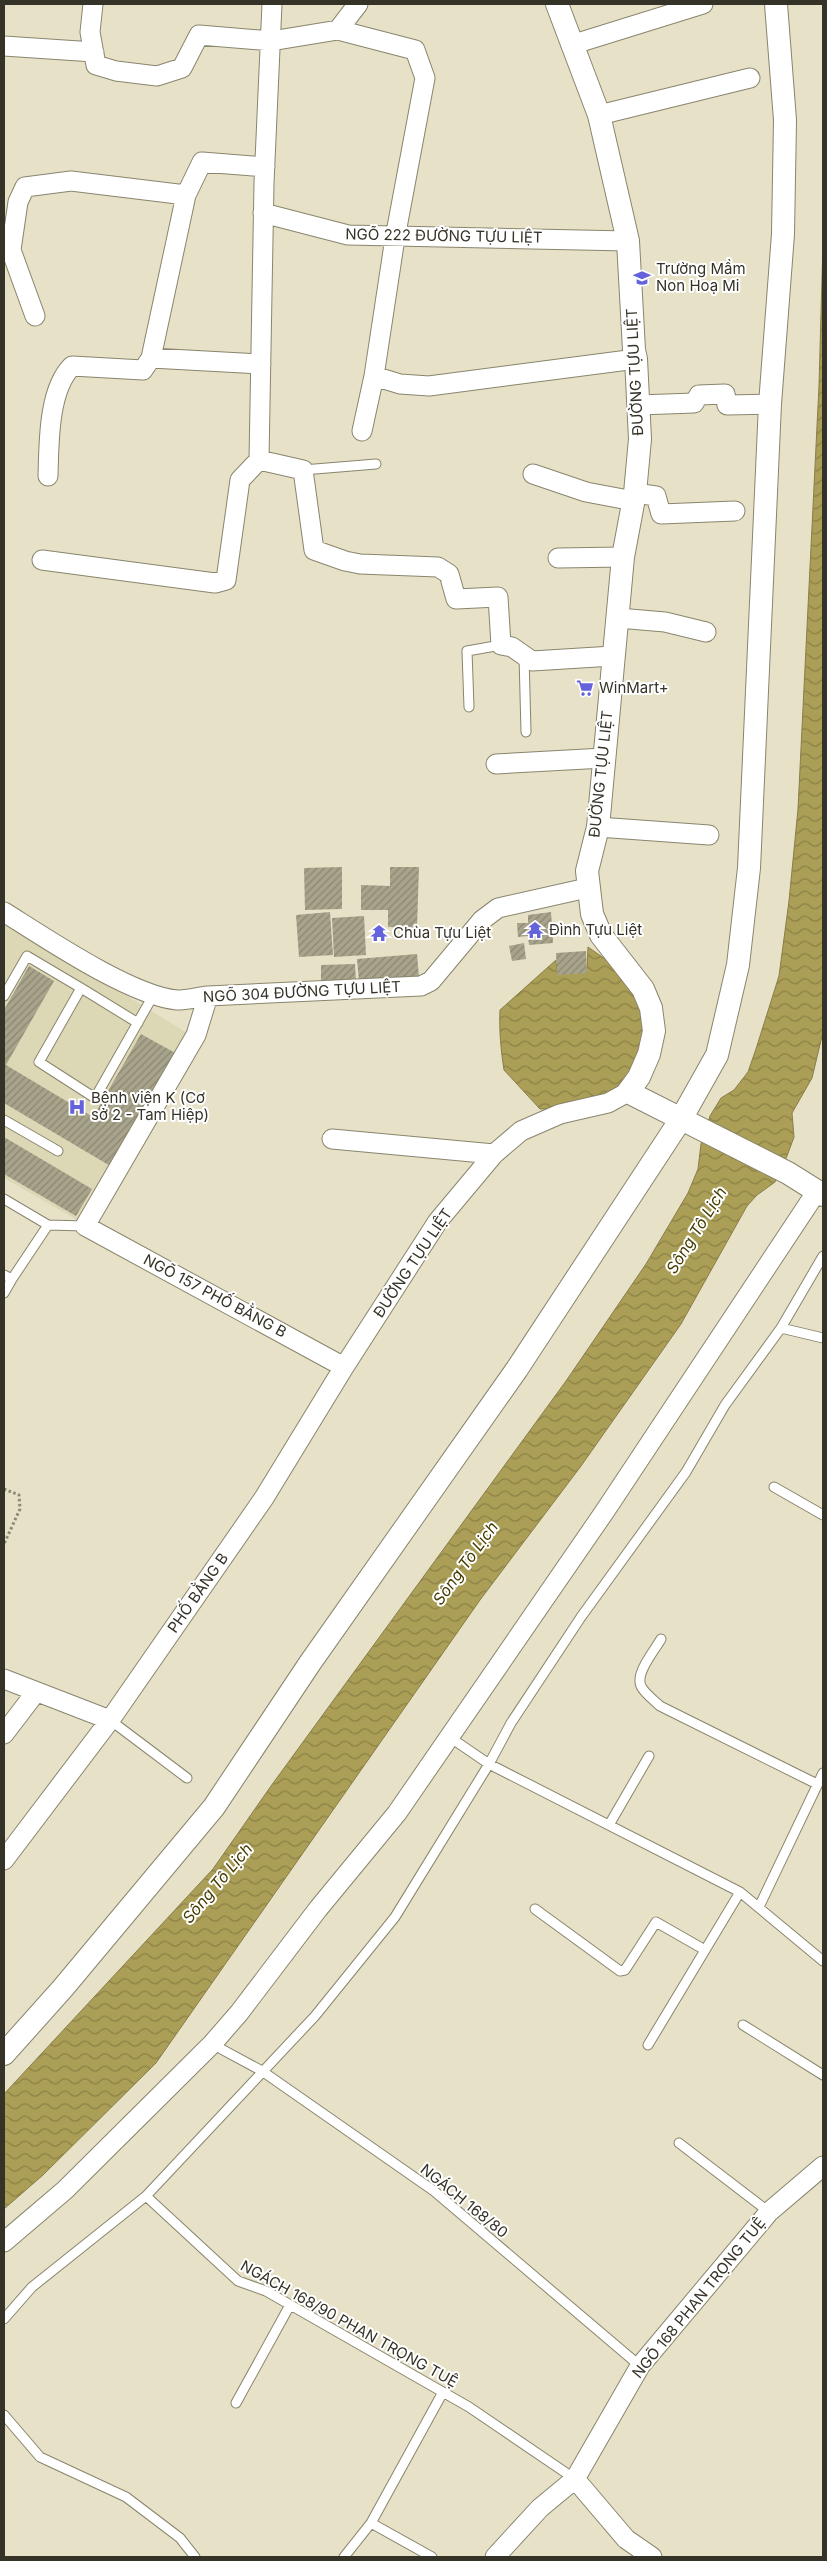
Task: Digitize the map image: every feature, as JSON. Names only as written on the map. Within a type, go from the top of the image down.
[{"type":"street","points":[[93,4],[90,32],[96,64],[116,71],[157,76],[182,68],[199,35],[271,41],[338,30],[415,50],[425,78],[395,238],[374,376],[362,432]]},
{"type":"street","points":[[42,560],[215,582],[226,580],[240,480],[259,460],[263,214],[272,4]]},
{"type":"street","points":[[338,30],[358,4]]},
{"type":"street","name":"ĐƯỜNG TỰU LIỆT","points":[[344,1367],[438,1221],[494,1154],[521,1131],[560,1114],[608,1103],[628,1092],[639,1078],[649,1054],[654,1032],[651,1008],[643,989],[601,935],[592,914],[587,888],[587,871],[598,827],[623,557],[634,497],[640,439],[639,405],[628,241],[599,115],[556,4]]},
{"type":"street","points":[[571,45],[703,4]]},
{"type":"street","points":[[4,2054],[63,1988],[214,1806],[327,1638],[517,1369],[681,1119],[717,1055],[738,965],[749,868],[770,404],[783,234],[785,129],[776,4]]},
{"type":"street","points":[[4,46],[94,52]]},
{"type":"street","points":[[599,115],[750,78]]},
{"type":"street","points":[[48,476],[50,420],[64,374],[72,366],[143,370],[151,358],[186,195],[202,162],[265,166]]},
{"type":"street","points":[[34,316],[11,250],[18,202],[25,187],[71,180],[186,195]]},
{"type":"street","name":"NGÕ 222 ĐƯỜNG TỰU LIỆT","points":[[263,214],[348,235],[395,238],[628,241]]},
{"type":"street","points":[[151,358],[261,364]]},
{"type":"street","points":[[374,376],[400,384],[429,386],[636,359]]},
{"type":"street","points":[[639,405],[694,404],[699,395],[725,394],[726,405],[770,404]]},
{"type":"street","points":[[259,460],[303,470],[314,550],[360,564],[438,567],[449,574],[456,599],[498,597],[501,644],[532,660],[613,656]]},
{"type":"street","points":[[533,474],[586,492],[634,497],[656,496],[661,514],[735,510]]},
{"type":"street","points":[[558,558],[623,557]]},
{"type":"street","points":[[618,618],[665,622],[706,632]]},
{"type":"street","points":[[496,764],[604,758]]},
{"type":"street","points":[[598,827],[709,835]]},
{"type":"street","name":"NGÕ 304 ĐƯỜNG TỰU LIỆT","points":[[4,912],[85,961],[143,991],[178,1000],[208,996],[421,986],[431,981],[482,920],[498,908],[587,888]]},
{"type":"street","points":[[85,1226],[196,1035],[208,996]]},
{"type":"street","points":[[4,2242],[65,2190],[212,2044],[240,2013],[318,1910],[397,1813],[604,1511],[821,1187],[788,1173],[628,1092]]},
{"type":"street","points":[[332,1139],[494,1154]]},
{"type":"street","name":"NGÕ 157 PHỐ BẰNG B","points":[[85,1226],[344,1367]]},
{"type":"street","name":"PHỐ BẰNG B","points":[[4,1860],[110,1720],[264,1498],[344,1367]]},
{"type":"street","points":[[4,1679],[110,1720]]},
{"type":"street","points":[[4,1734],[36,1692]]},
{"type":"street","name":"NGÕ 168 PHAN TRỌNG TUỆ","points":[[495,2557],[540,2508],[575,2480],[640,2366],[769,2212],[823,2166]]},
{"type":"street","points":[[575,2480],[626,2539],[652,2557]]},
{"type":"lane","points":[[303,470],[376,464]]},
{"type":"lane","points":[[469,707],[467,651],[501,644]]},
{"type":"lane","points":[[524,656],[526,732]]},
{"type":"lane","points":[[4,996],[27,956],[138,1023]]},
{"type":"lane","points":[[81,988],[39,1062],[95,1098],[154,994]]},
{"type":"lane","points":[[4,1120],[58,1151]]},
{"type":"lane","points":[[4,1198],[48,1225],[85,1226]]},
{"type":"lane","points":[[4,1293],[8,1277],[48,1225]]},
{"type":"lane","points":[[4,2319],[32,2287],[146,2196],[315,2016],[395,1916],[489,1764],[511,1723],[581,1617],[686,1472],[725,1405],[781,1328],[823,1256]]},
{"type":"lane","points":[[781,1328],[823,1338]]},
{"type":"lane","points":[[774,1487],[823,1515]]},
{"type":"lane","points":[[662,1639],[642,1671],[639,1681],[642,1688],[660,1706],[817,1784]]},
{"type":"lane","points":[[110,1720],[188,1778]]},
{"type":"lane","points":[[448,1736],[489,1764],[740,1892],[823,1961]]},
{"type":"lane","points":[[609,1825],[649,1756]]},
{"type":"lane","points":[[759,1907],[823,1773]]},
{"type":"lane","points":[[648,2045],[740,1892]]},
{"type":"lane","points":[[535,1909],[620,1972],[625,1970],[656,1922],[706,1950]]},
{"type":"lane","points":[[742,2025],[823,2076]]},
{"type":"lane","name":"NGÁCH 168/80","points":[[212,2044],[262,2071],[434,2191],[640,2366]]},
{"type":"lane","points":[[679,2143],[769,2212]]},
{"type":"lane","name":"NGÁCH 168/90 PHAN TRỌNG TUỆ","points":[[146,2196],[238,2282],[266,2291],[469,2407],[575,2480]]},
{"type":"lane","points":[[236,2403],[290,2305]]},
{"type":"lane","points":[[344,2557],[371,2523],[442,2392]]},
{"type":"lane","points":[[4,2415],[40,2457],[126,2497],[180,2538],[195,2557]]},
{"type":"lane","points":[[371,2523],[432,2557]]},
{"type":"path","points":[[4,1489],[20,1495],[20,1508],[4,1544]]},
{"type":"shaded area","name":"Bệnh viện K (Cơ sở 2 - Tam Hiệp)","points":[[4,920],[192,1036],[81,1222],[4,1178]]},
{"type":"water","name":"Sông Tô Lịch","points":[[823,243],[823,1032],[812,1078],[792,1113],[794,1137],[787,1156],[775,1182],[757,1195],[747,1206],[681,1324],[581,1466],[480,1600],[156,2063],[43,2175],[4,2209],[4,2094],[213,1869],[271,1786],[566,1381],[646,1264],[688,1193],[698,1169],[701,1144],[710,1116],[721,1098],[734,1090],[748,1072],[779,976],[798,809],[819,386]]},
{"type":"water","points":[[588,947],[612,964],[630,981],[651,1032],[622,1088],[604,1097],[560,1109],[540,1109],[504,1070],[500,1040],[500,1010],[556,960],[557,970],[587,969]]},
{"type":"building","points":[[342,867],[342,909],[305,910],[304,868]]},
{"type":"building","points":[[390,867],[419,867],[417,928],[388,927],[388,910],[361,910],[361,885],[390,886]]},
{"type":"building","points":[[330,912],[333,955],[299,957],[296,915]]},
{"type":"building","name":"Đình Tựu Liệt","points":[[551,912],[553,943],[529,945],[528,936],[518,937],[517,923],[528,923],[528,915]]},
{"type":"building","points":[[364,916],[366,955],[334,957],[332,918]]},
{"type":"building","points":[[524,943],[526,959],[512,961],[509,946]]},
{"type":"building","points":[[586,951],[587,973],[557,975],[556,953]]},
{"type":"building","points":[[417,954],[419,977],[359,982],[357,959]]},
{"type":"building","points":[[355,964],[356,983],[321,984],[321,965]]},
{"type":"building","points":[[29,966],[54,981],[6,1065],[93,1117],[141,1034],[177,1054],[112,1167],[4,1103],[4,1010]]},
{"type":"building","points":[[4,1137],[92,1189],[76,1216],[4,1174]]},
{"type":"place","name":"Trường Mầm Non Hoạ Mi","points":[[642,278]]},
{"type":"place","name":"WinMart+","points":[[585,688]]},
{"type":"place","name":"Đình Tựu Liệt","points":[[535,930]]},
{"type":"place","name":"Chùa Tựu Liệt","points":[[379,933]]},
{"type":"place","name":"Bệnh viện K (Cơ sở 2 - Tam Hiệp)","points":[[77,1107]]}]
